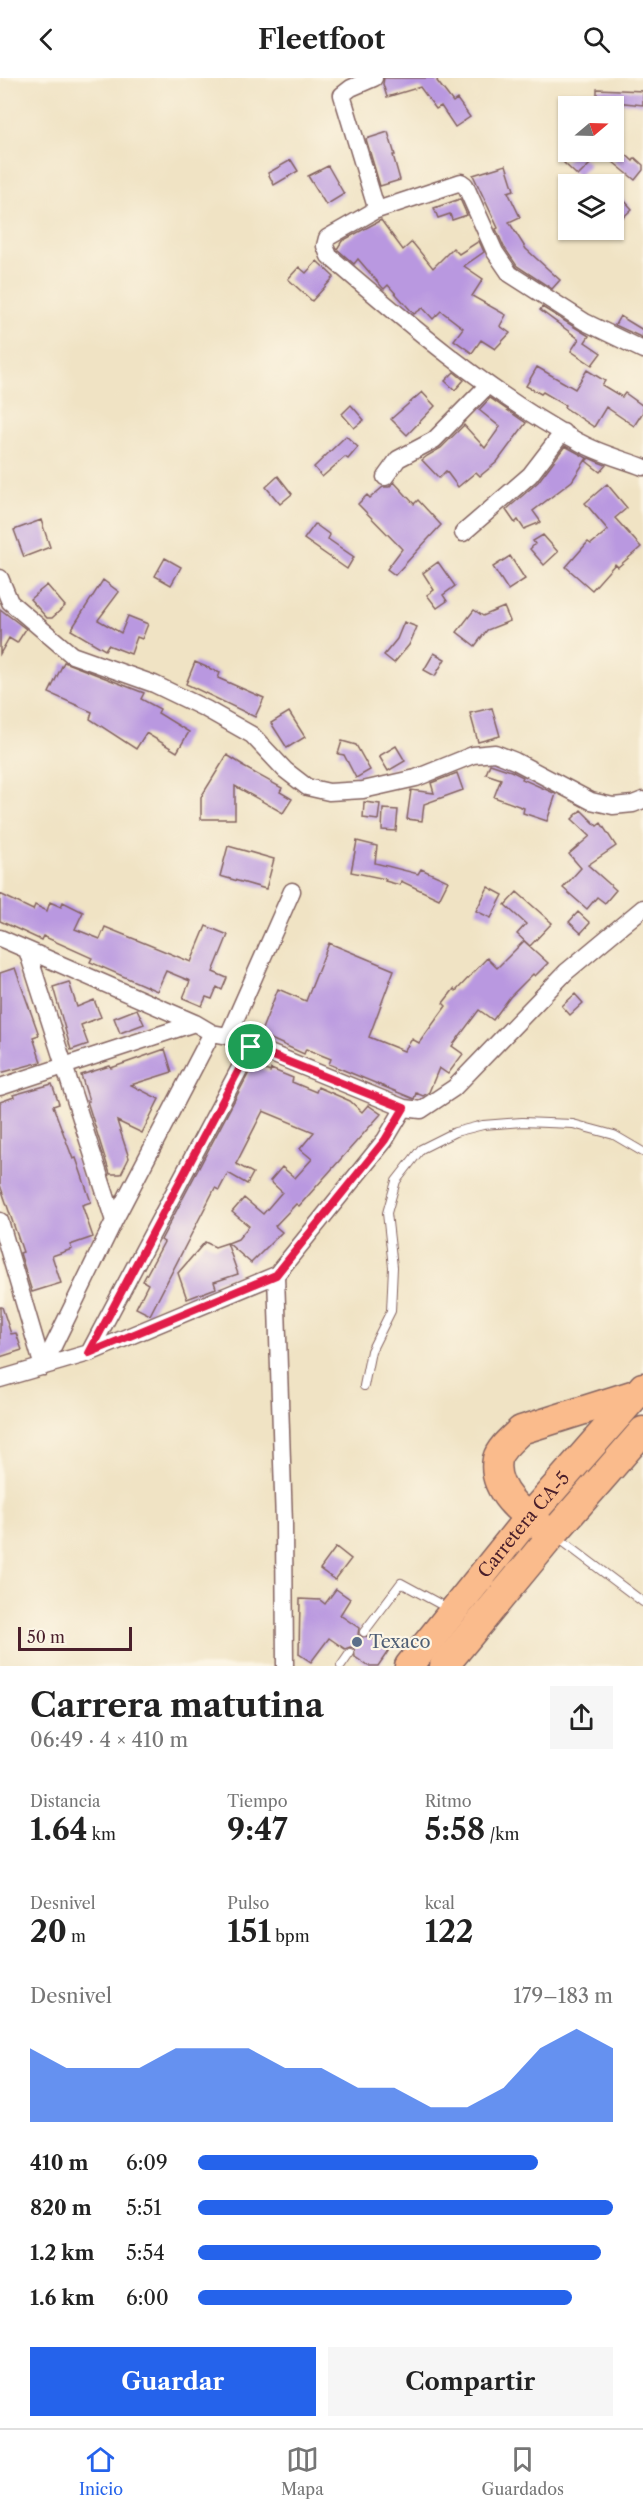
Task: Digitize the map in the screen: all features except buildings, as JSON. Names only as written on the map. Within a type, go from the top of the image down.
[{"type":"highway","name":"Carretera CA-5","points":[[408,1666],[528,1518],[640,1390]]},
{"type":"highway","points":[[553,1534],[528,1518],[503,1491],[498,1475],[497,1458],[521,1430],[640,1390]]},
{"type":"highway","name":"Carretera CA-5","points":[[444,1666],[553,1534],[643,1431]]},
{"type":"street","points":[[374,78],[351,88],[342,95],[375,204],[374,211]]},
{"type":"street","points":[[643,350],[585,322],[510,274],[495,252],[465,185],[461,182],[374,211],[327,238],[324,246],[329,256],[441,351],[488,385],[580,443],[643,467]]},
{"type":"street","points":[[385,477],[398,459],[434,440],[488,385]]},
{"type":"street","points":[[463,533],[530,475],[563,432]]},
{"type":"street","points":[[0,578],[10,603],[72,655],[154,684],[206,709],[252,735],[285,771],[307,787],[328,792],[363,790],[416,778],[473,754],[495,753],[591,801],[612,806],[633,804],[643,800]]},
{"type":"street","points":[[43,1367],[114,1221],[220,1035],[292,891]]},
{"type":"street","points":[[0,938],[220,1035],[404,1108],[421,1110],[454,1088],[566,972],[643,908]]},
{"type":"street","points":[[27,950],[114,1221]]},
{"type":"street","points":[[0,1087],[64,1068],[195,1023]]},
{"type":"street","points":[[89,1353],[251,1047]]},
{"type":"street","points":[[0,1379],[89,1353],[276,1275],[385,1140],[404,1108]]},
{"type":"street","points":[[0,1221],[43,1367]]},
{"type":"street","points":[[276,1275],[284,1524],[285,1666]]},
{"type":"lane","points":[[364,1386],[371,1351],[391,1311],[393,1267],[387,1213],[396,1181],[421,1149],[455,1132],[483,1125],[522,1122],[573,1124],[614,1135],[643,1152]]},
{"type":"lane","points":[[553,1534],[643,1602]]},
{"type":"lane","points":[[364,1632],[401,1583],[453,1611]]},
{"type":"lane","points":[[341,1666],[350,1653]]},
{"type":"place","name":"Texaco","points":[[357,1642]]},
{"type":"route","points":[[251,1047],[404,1108],[385,1140],[276,1275],[89,1353],[251,1047]]}]
